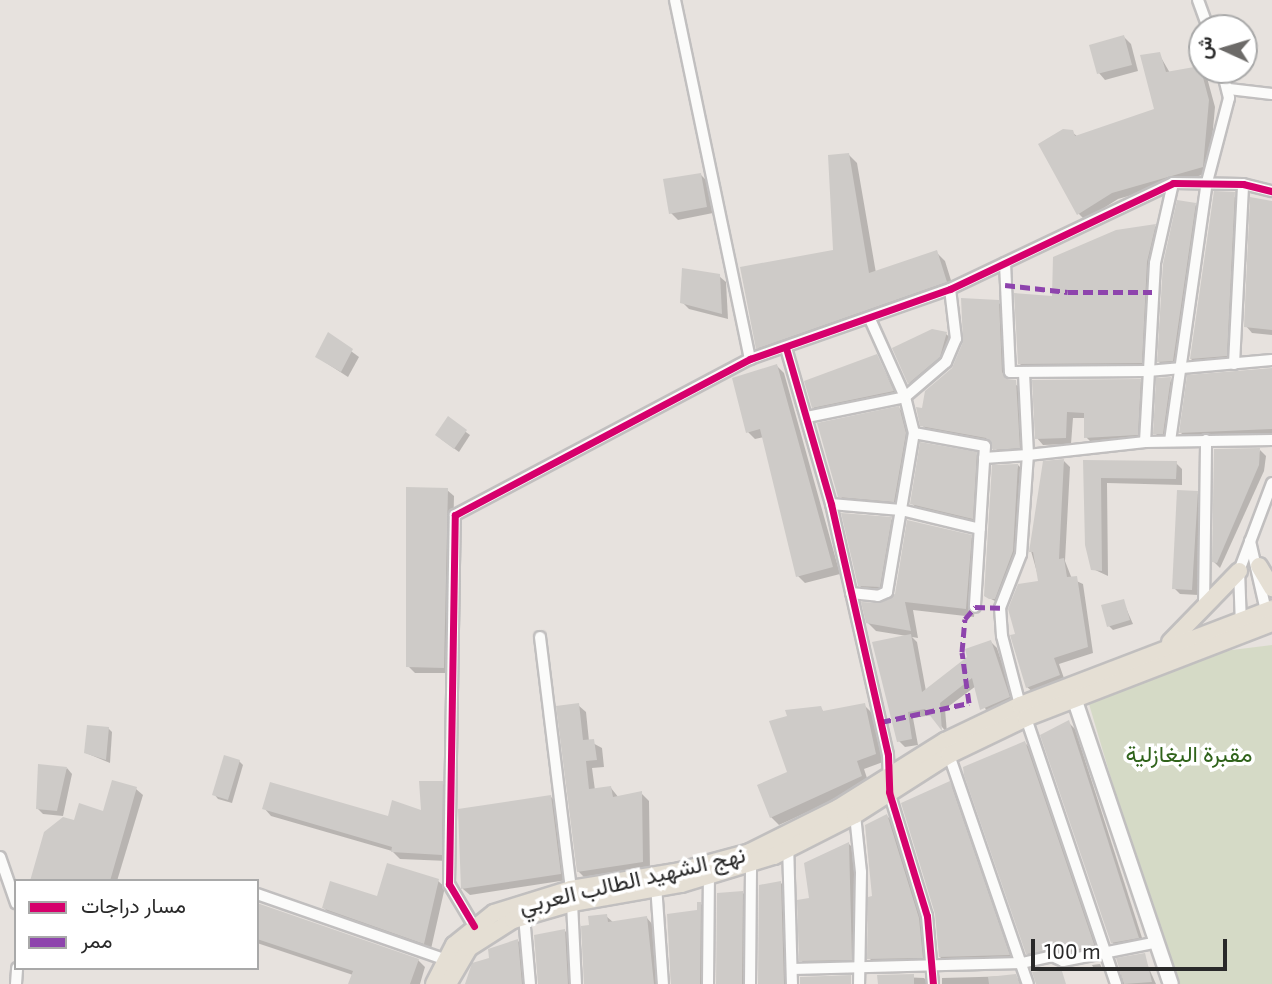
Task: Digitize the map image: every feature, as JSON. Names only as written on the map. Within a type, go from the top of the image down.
[{"type":"main road","points":[[1259,566],[1272,588]]},
{"type":"main road","points":[[1163,648],[1203,612],[1239,571]]},
{"type":"main road","name":"نهج الشهيد الطالب العربي","points":[[1072,692],[1163,648],[1270,617]]},
{"type":"main road","name":"نهج الشهيد الطالب العربي","points":[[434,984],[446,960],[474,926],[494,913],[655,882],[709,877],[751,864],[945,741],[1241,626]]},
{"type":"main road","name":"نهج الشهيد الطالب العربي","points":[[655,882],[788,842],[855,815],[1023,711]]},
{"type":"main road","name":"نهج الشهيد الطالب العربي","points":[[448,984],[469,948],[493,929],[572,896]]},
{"type":"street","points":[[676,0],[750,359]]},
{"type":"street","points":[[1170,441],[1178,369],[1207,182],[1229,89],[1227,84]]},
{"type":"street","points":[[1229,89],[1272,94]]},
{"type":"street","points":[[474,926],[449,884],[455,515],[750,359],[950,289],[1173,183],[1243,184],[1272,191]]},
{"type":"street","points":[[1145,442],[1155,263],[1173,183]]},
{"type":"street","points":[[1234,364],[1243,184]]},
{"type":"street","points":[[1005,263],[1006,365],[1010,372],[1148,371],[1272,360]]},
{"type":"street","points":[[807,417],[905,397],[953,354],[956,327],[950,289]]},
{"type":"street","points":[[851,593],[878,596],[887,592],[914,433],[905,397],[870,319]]},
{"type":"street","points":[[786,348],[831,504],[891,775],[889,792],[927,916],[933,984]]},
{"type":"street","points":[[1024,373],[1028,455],[1021,554],[1000,608],[1002,636],[1023,711],[1116,984]]},
{"type":"street","points":[[914,433],[985,446],[975,607]]},
{"type":"street","points":[[984,458],[1145,442],[1272,439]]},
{"type":"street","points":[[1203,612],[1206,440]]},
{"type":"street","points":[[1241,626],[1239,571],[1272,483]]},
{"type":"street","points":[[831,504],[901,510],[979,529]]},
{"type":"street","points":[[1250,541],[1259,566],[1270,617]]},
{"type":"street","points":[[540,637],[572,896],[576,984]]},
{"type":"street","points":[[1072,692],[1158,942],[1169,984]]},
{"type":"street","points":[[949,755],[1028,984]]},
{"type":"street","points":[[855,815],[861,872],[859,984]]},
{"type":"street","points":[[788,842],[792,984]]},
{"type":"street","points":[[0,857],[14,897]]},
{"type":"street","points":[[750,984],[751,864]]},
{"type":"street","points":[[708,984],[709,877]]},
{"type":"street","points":[[655,882],[663,984]]},
{"type":"street","points":[[259,895],[446,960]]},
{"type":"street","points":[[524,916],[530,984]]},
{"type":"street","points":[[792,969],[1022,963],[1052,956],[1063,961],[1158,942]]},
{"type":"green space","name":"مقبرة البغازلية","points":[[1272,645],[1272,984],[1172,984],[1089,704],[1216,652]]},
{"type":"building","points":[[1124,35],[1132,65],[1097,74],[1089,45]]},
{"type":"building","points":[[1160,52],[1166,72],[1188,68],[1188,84],[1205,84],[1209,100],[1203,167],[1112,193],[1077,215],[1038,144],[1063,129],[1073,130],[1075,136],[1154,109],[1140,55]]},
{"type":"building","points":[[849,153],[869,273],[937,250],[947,282],[756,349],[740,267],[833,250],[828,155]]},
{"type":"building","points":[[701,173],[707,207],[669,214],[663,179]]},
{"type":"building","points":[[1214,191],[1235,192],[1227,356],[1190,359]]},
{"type":"building","points":[[1250,197],[1272,201],[1272,330],[1244,327]]},
{"type":"building","points":[[1177,200],[1196,203],[1173,361],[1157,362],[1163,264]]},
{"type":"building","points":[[1156,224],[1147,262],[1142,363],[1018,364],[1014,293],[1052,296],[1053,257],[1116,230]]},
{"type":"building","points":[[682,268],[720,274],[722,314],[680,303]]},
{"type":"building","points":[[961,298],[999,300],[1002,372],[1007,379],[1016,380],[1020,448],[993,450],[986,438],[920,426],[916,407],[922,408],[925,391],[952,368],[963,342]]},
{"type":"building","points":[[932,329],[947,332],[940,357],[908,384],[892,348]]},
{"type":"building","points":[[328,332],[353,349],[341,372],[315,357]]},
{"type":"building","points":[[877,354],[894,391],[812,408],[804,381]]},
{"type":"building","points":[[777,364],[833,567],[796,577],[760,429],[746,433],[732,378]]},
{"type":"building","points":[[1272,368],[1272,429],[1179,433],[1187,375]]},
{"type":"building","points":[[1171,377],[1163,434],[1153,434],[1156,378]]},
{"type":"building","points":[[1141,379],[1138,435],[1084,438],[1084,413],[1067,412],[1066,438],[1035,439],[1032,380]]},
{"type":"building","points":[[899,406],[906,433],[894,502],[838,497],[817,423]]},
{"type":"building","points":[[448,416],[467,430],[454,449],[435,435]]},
{"type":"building","points":[[920,442],[977,452],[973,519],[910,504]]},
{"type":"building","points":[[1260,448],[1259,465],[1217,563],[1212,562],[1214,449]]},
{"type":"building","points":[[1064,459],[1059,559],[1064,558],[1067,577],[1077,576],[1088,647],[1054,658],[1060,675],[1026,688],[1010,635],[1015,634],[1008,609],[1018,584],[1038,581],[1033,552],[1029,552],[1043,461]]},
{"type":"building","points":[[1083,460],[1177,461],[1176,479],[1101,478],[1102,571],[1091,570],[1085,545]]},
{"type":"building","points":[[1018,464],[1013,551],[995,599],[989,599],[984,596],[992,465]]},
{"type":"building","points":[[406,487],[448,488],[444,668],[406,667]]},
{"type":"building","points":[[1177,490],[1198,491],[1192,590],[1172,589]]},
{"type":"building","points":[[841,513],[892,517],[880,587],[858,586]]},
{"type":"building","points":[[907,520],[972,535],[966,609],[905,602],[911,631],[866,623],[861,602],[881,603],[895,594]]},
{"type":"building","points":[[1124,599],[1130,620],[1107,627],[1101,605]]},
{"type":"building","points":[[911,634],[922,692],[967,657],[965,649],[991,640],[1010,697],[980,710],[972,678],[940,703],[942,731],[925,709],[908,712],[912,739],[897,742],[872,642]]},
{"type":"building","points":[[579,703],[583,740],[594,739],[597,760],[586,761],[589,789],[611,786],[613,797],[642,791],[643,862],[577,872],[556,706]]},
{"type":"building","points":[[865,703],[876,754],[857,761],[862,776],[770,818],[757,785],[787,772],[769,721],[787,716],[785,710],[821,706],[823,711]]},
{"type":"building","points":[[1069,720],[1139,938],[1111,943],[1040,735]]},
{"type":"building","points":[[87,725],[109,727],[106,760],[84,753]]},
{"type":"building","points":[[1025,741],[1095,947],[1026,954],[964,775],[963,767]]},
{"type":"building","points":[[224,755],[240,760],[228,800],[212,795]]},
{"type":"building","points":[[38,764],[67,767],[57,811],[36,809]]},
{"type":"building","points":[[112,780],[137,787],[111,879],[31,879],[44,832],[63,817],[74,820],[79,803],[103,811]]},
{"type":"building","points":[[419,781],[443,781],[442,855],[391,852],[392,847],[262,809],[270,782],[388,816],[392,800],[421,810]]},
{"type":"building","points":[[950,781],[1010,955],[939,957],[935,914],[901,803]]},
{"type":"building","points":[[551,795],[561,874],[461,889],[458,809]]},
{"type":"building","points":[[887,814],[919,918],[923,958],[867,959],[868,897],[872,896],[865,825]]},
{"type":"building","points":[[849,842],[852,960],[799,961],[797,900],[809,898],[804,863]]},
{"type":"building","points":[[387,863],[439,879],[424,944],[322,908],[330,881],[377,896]]},
{"type":"building","points":[[781,881],[784,984],[758,984],[759,885]]},
{"type":"building","points":[[743,891],[742,984],[716,984],[717,893]]},
{"type":"building","points":[[697,902],[701,902],[700,984],[671,984],[667,914],[697,910]]},
{"type":"building","points":[[259,904],[419,959],[410,984],[348,984],[353,971],[259,940]]},
{"type":"building","points":[[607,914],[608,922],[647,916],[654,984],[584,984],[581,926],[589,925],[588,916]]},
{"type":"building","points":[[565,929],[568,984],[538,984],[534,935]]},
{"type":"building","points":[[518,939],[522,984],[465,984],[472,963],[489,958],[488,949]]},
{"type":"building","points":[[1145,953],[1152,982],[1124,984],[1116,958]]},
{"type":"building","points":[[1061,968],[1066,984],[1036,984],[1032,972]]},
{"type":"building","points":[[914,974],[914,984],[878,984],[877,975]]},
{"type":"building","points":[[1016,974],[1020,984],[989,984],[988,977]]},
{"type":"building","points":[[851,975],[851,984],[800,984],[800,977]]},
{"type":"marked path","points":[[1005,285],[1068,292],[1152,292]]},
{"type":"marked path","points":[[881,722],[969,703],[962,652],[965,619],[975,607],[1000,608]]},
{"type":"cycle path","points":[[474,926],[449,884],[455,515],[750,359],[950,289],[1173,183],[1243,184],[1272,191]]},
{"type":"cycle path","points":[[786,348],[831,504],[888,755],[889,792],[927,916],[933,984]]}]
